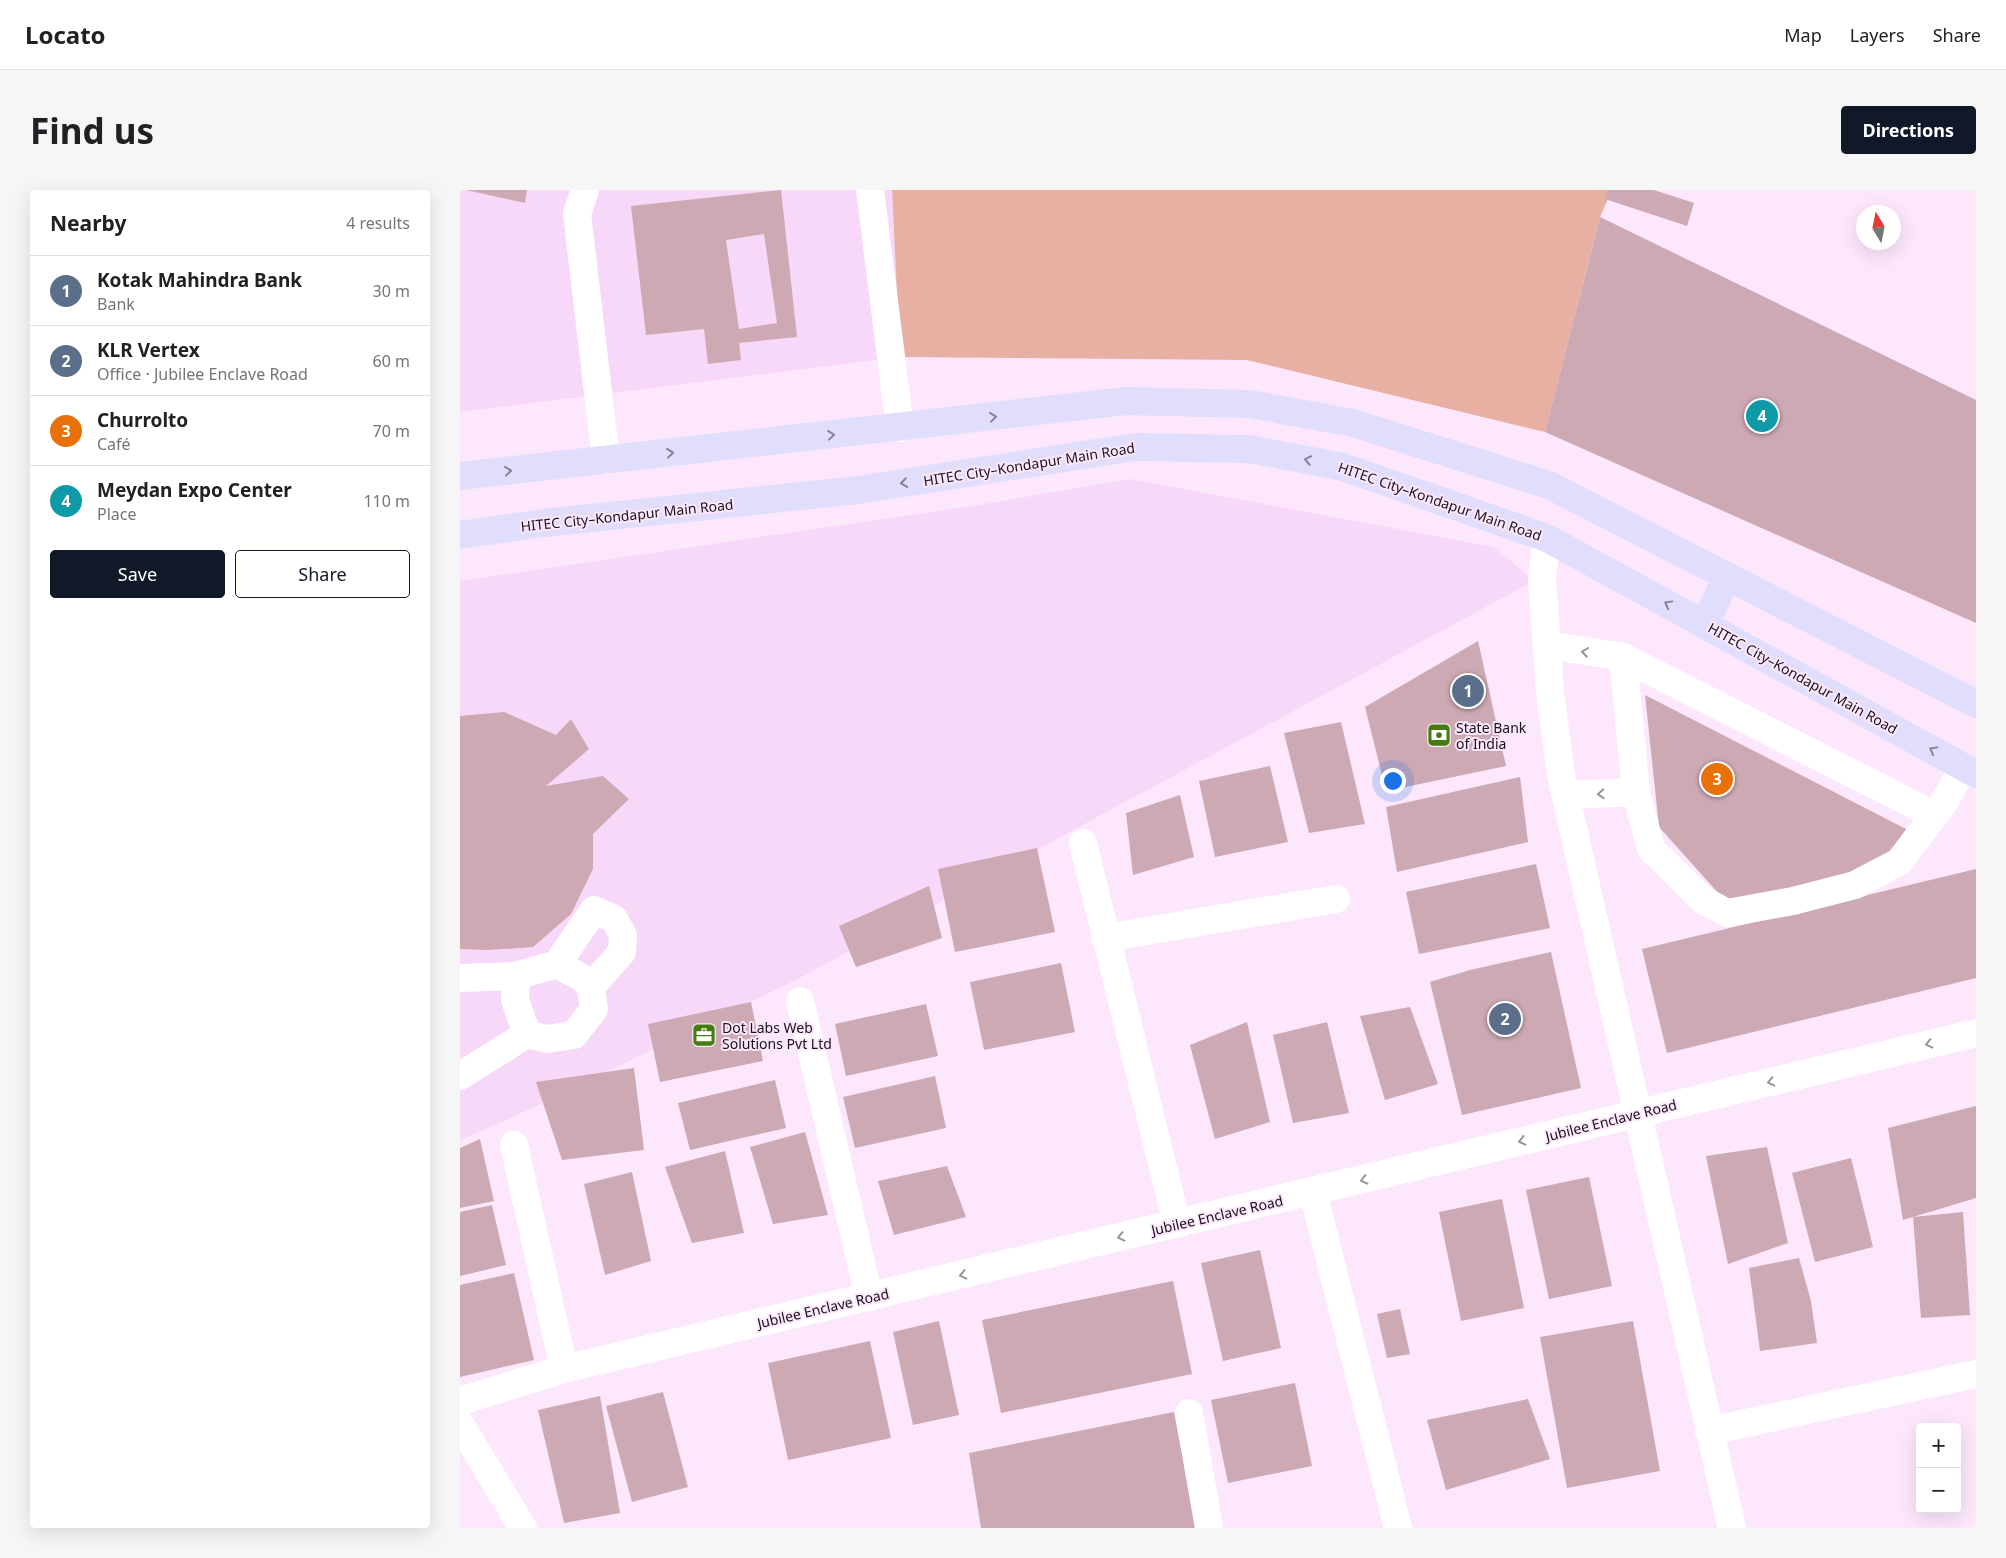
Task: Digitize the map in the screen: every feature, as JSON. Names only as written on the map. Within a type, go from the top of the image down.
[{"type":"main road","points":[[460,476],[900,428],[1126,401],[1250,404],[1353,423],[1548,485],[1727,577],[1971,698]]},
{"type":"main road","name":"HITEC City–Kondapur Main Road","points":[[460,534],[554,522],[858,490],[1135,447],[1249,449],[1343,467],[1547,538],[1970,770]]},
{"type":"main road","points":[[1705,624],[1727,577]]},
{"type":"street","points":[[585,190],[577,214],[606,460]]},
{"type":"street","points":[[870,190],[900,428]]},
{"type":"street","points":[[1547,538],[1542,577],[1550,692],[1566,795],[1732,1528]]},
{"type":"street","points":[[1547,645],[1622,657],[1934,815]]},
{"type":"street","points":[[1622,657],[1636,792],[1651,849],[1703,900],[1727,913],[1793,901],[1855,885],[1899,862],[1970,770]]},
{"type":"street","points":[[1566,795],[1636,792]]},
{"type":"street","points":[[1083,843],[1177,1224]]},
{"type":"street","points":[[1105,938],[1336,899]]},
{"type":"street","points":[[460,978],[516,976],[557,964],[594,910],[614,919],[623,935],[622,952],[591,987]]},
{"type":"street","points":[[460,1076],[527,1034],[547,1039],[574,1035],[594,1009],[591,987],[584,980],[557,964]]},
{"type":"street","points":[[516,976],[515,1000],[527,1034]]},
{"type":"street","points":[[800,1001],[869,1297]]},
{"type":"street","name":"Jubilee Enclave Road","points":[[460,1401],[564,1369],[1976,1033]]},
{"type":"street","points":[[514,1145],[564,1369]]},
{"type":"street","points":[[1313,1192],[1398,1528]]},
{"type":"street","points":[[1709,1431],[1976,1374]]},
{"type":"street","points":[[1189,1413],[1209,1528]]},
{"type":"street","points":[[460,1424],[523,1528]]},
{"type":"shaded area","points":[[460,190],[892,190],[900,357],[460,412]]},
{"type":"shaded area","points":[[892,190],[1612,190],[1600,217],[1545,432],[1247,360],[900,357]]},
{"type":"shaded area","points":[[1130,479],[1494,547],[1534,581],[796,980],[509,1119],[460,1140],[460,581],[973,506]]},
{"type":"building","points":[[466,190],[527,190],[525,203]]},
{"type":"building","points":[[781,190],[797,337],[739,343],[741,360],[708,364],[704,329],[646,335],[631,206]],"holes":[[[764,234],[777,323],[739,329],[726,240]]]},
{"type":"building","points":[[1608,190],[1654,190],[1694,203],[1687,226],[1605,199]]},
{"type":"building","points":[[1600,217],[1976,400],[1976,623],[1545,432]]},
{"type":"building","points":[[1478,641],[1506,766],[1386,791],[1365,707]]},
{"type":"building","points":[[1645,695],[1906,829],[1890,862],[1729,905],[1659,827]]},
{"type":"building","points":[[504,712],[556,735],[571,719],[589,749],[546,786],[603,776],[629,799],[593,834],[593,869],[571,914],[533,947],[488,950],[460,949],[460,716]]},
{"type":"building","points":[[1341,722],[1365,824],[1309,833],[1284,733]]},
{"type":"building","points":[[1270,766],[1288,842],[1215,857],[1199,781]]},
{"type":"building","points":[[1520,777],[1528,842],[1397,872],[1386,807]]},
{"type":"building","points":[[1180,795],[1194,857],[1133,875],[1126,813]]},
{"type":"building","points":[[1037,848],[1055,932],[955,952],[938,869]]},
{"type":"building","points":[[1536,864],[1550,928],[1419,954],[1406,892]]},
{"type":"building","points":[[1976,869],[1976,978],[1667,1053],[1642,949]]},
{"type":"building","points":[[929,886],[942,938],[856,967],[839,926]]},
{"type":"building","points":[[1551,952],[1581,1088],[1462,1115],[1430,982],[1470,970]]},
{"type":"building","points":[[1061,963],[1075,1032],[984,1050],[970,982]]},
{"type":"building","name":"Dot Labs Web Solutions Pvt Ltd","points":[[751,1002],[763,1061],[660,1082],[648,1024]]},
{"type":"building","points":[[926,1004],[938,1056],[846,1076],[835,1024]]},
{"type":"building","points":[[1410,1007],[1438,1084],[1385,1100],[1360,1016]]},
{"type":"building","points":[[1247,1022],[1270,1122],[1215,1139],[1190,1045]]},
{"type":"building","points":[[1327,1022],[1349,1113],[1293,1123],[1273,1035]]},
{"type":"building","points":[[634,1068],[644,1150],[562,1160],[536,1082]]},
{"type":"building","points":[[935,1076],[946,1128],[855,1148],[843,1097]]},
{"type":"building","points":[[775,1080],[786,1128],[690,1150],[678,1103]]},
{"type":"building","points":[[1976,1106],[1976,1198],[1903,1220],[1888,1128]]},
{"type":"building","points":[[805,1132],[828,1215],[773,1224],[750,1147]]},
{"type":"building","points":[[480,1139],[494,1201],[460,1208],[460,1148]]},
{"type":"building","points":[[1767,1147],[1788,1243],[1728,1264],[1706,1156]]},
{"type":"building","points":[[725,1151],[744,1233],[692,1243],[665,1167]]},
{"type":"building","points":[[1851,1158],[1873,1247],[1815,1262],[1792,1173]]},
{"type":"building","points":[[947,1166],[966,1217],[894,1235],[878,1181]]},
{"type":"building","points":[[632,1172],[651,1261],[605,1275],[584,1184]]},
{"type":"building","points":[[1589,1177],[1612,1286],[1549,1299],[1526,1190]]},
{"type":"building","points":[[1502,1199],[1524,1308],[1461,1321],[1439,1212]]},
{"type":"building","points":[[492,1205],[506,1265],[460,1276],[460,1212]]},
{"type":"building","points":[[1963,1212],[1970,1315],[1921,1318],[1913,1217]]},
{"type":"building","points":[[1260,1250],[1281,1348],[1223,1361],[1201,1263]]},
{"type":"building","points":[[1799,1258],[1811,1301],[1817,1343],[1760,1351],[1749,1268]]},
{"type":"building","points":[[514,1273],[534,1360],[460,1377],[460,1285]]},
{"type":"building","points":[[1173,1281],[1192,1374],[1001,1413],[982,1320]]},
{"type":"building","points":[[1400,1309],[1410,1354],[1387,1358],[1377,1314]]},
{"type":"building","points":[[939,1321],[959,1415],[913,1425],[893,1332]]},
{"type":"building","points":[[1633,1321],[1660,1471],[1567,1488],[1540,1337]]},
{"type":"building","points":[[870,1341],[891,1438],[788,1460],[768,1363]]},
{"type":"building","points":[[1295,1383],[1312,1466],[1228,1483],[1211,1400]]},
{"type":"building","points":[[663,1392],[688,1487],[632,1502],[606,1406]]},
{"type":"building","points":[[600,1396],[620,1513],[564,1523],[538,1410]]},
{"type":"building","points":[[1528,1399],[1550,1459],[1446,1490],[1427,1420]]},
{"type":"building","points":[[1174,1412],[1196,1528],[981,1528],[969,1453]]},
{"type":"place","name":"Meydan Expo Center","points":[[1762,416]]},
{"type":"place","name":"Kotak Mahindra Bank","points":[[1468,691]]},
{"type":"place","name":"State Bank of India","points":[[1439,735]]},
{"type":"place","name":"Churrolto","points":[[1717,779]]},
{"type":"place","name":"KLR Vertex","points":[[1505,1019]]},
{"type":"place","name":"Dot Labs Web Solutions Pvt Ltd","points":[[704,1035]]}]
